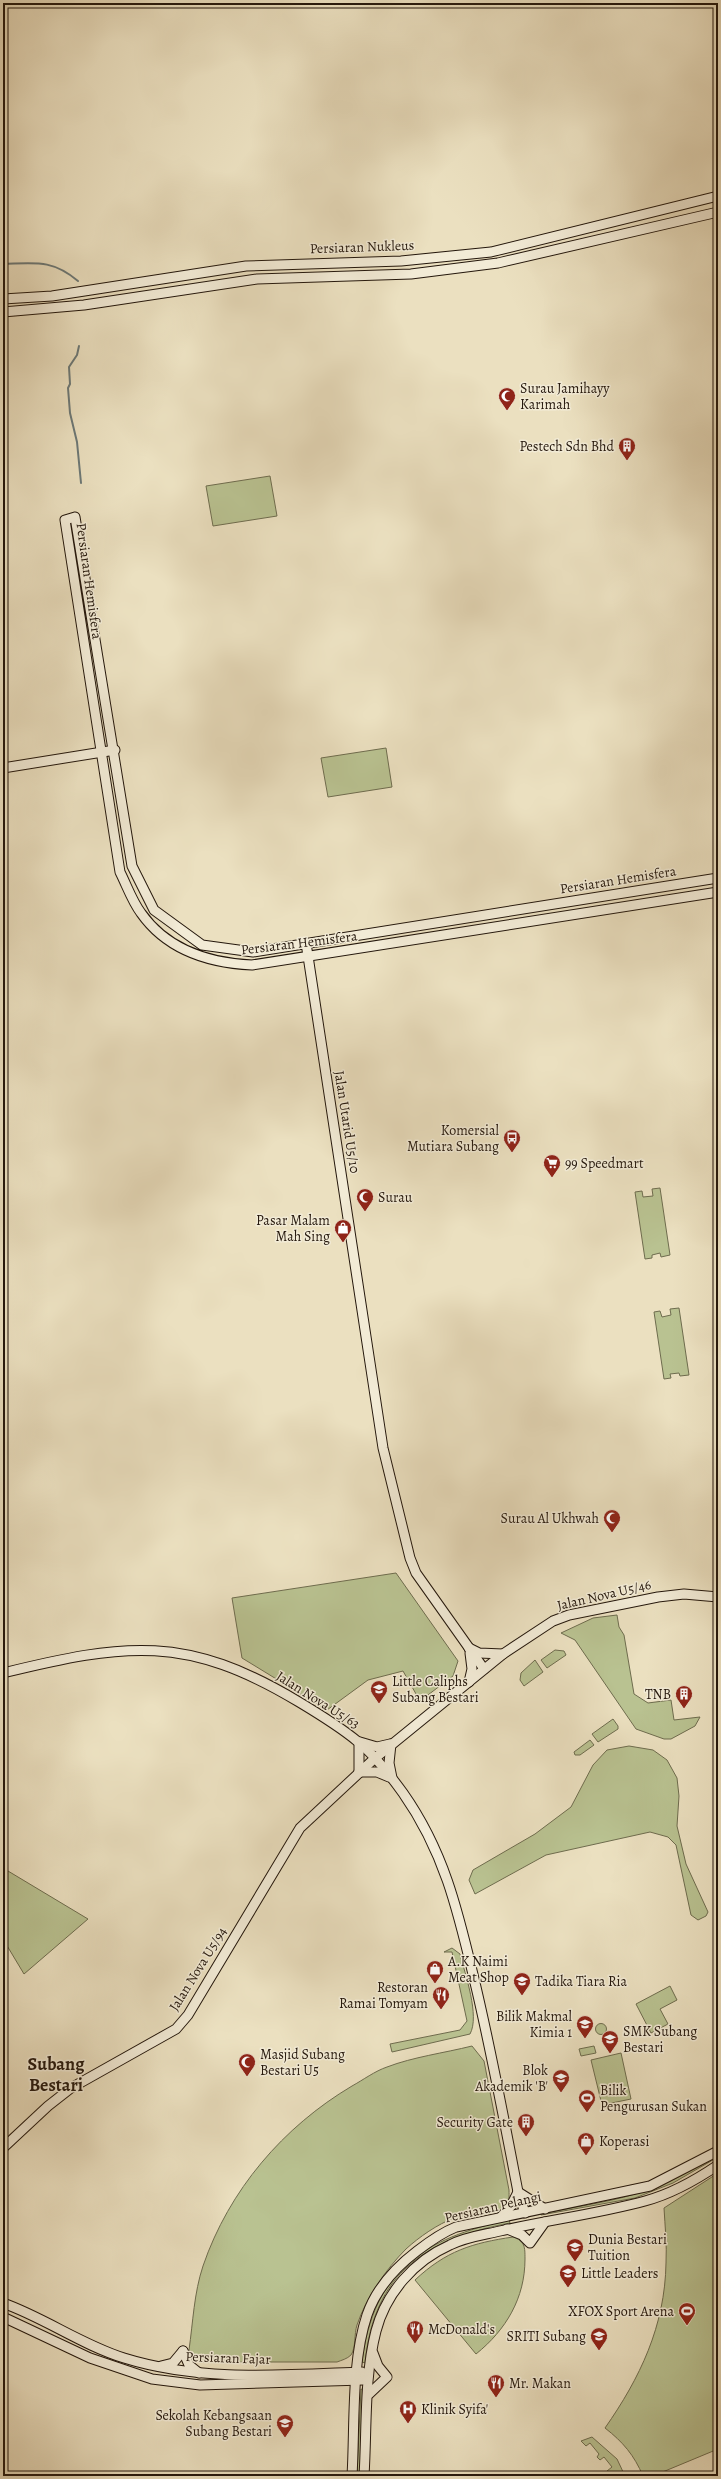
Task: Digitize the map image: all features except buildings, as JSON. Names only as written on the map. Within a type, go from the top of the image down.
[{"type":"street","name":"Persiaran Nukleus","points":[[3,299],[52,296],[246,266],[401,261],[491,252],[718,196]]},
{"type":"street","name":"Persiaran Nukleus","points":[[3,312],[84,305],[257,279],[411,274],[498,263],[718,212]]},
{"type":"street","name":"Persiaran Hemisfera","points":[[718,878],[253,952],[202,945],[154,910],[132,866],[115,750],[76,517],[66,519],[65,522],[100,753],[120,872],[140,912],[153,928],[190,954],[206,960],[252,966],[718,892]]},
{"type":"street","points":[[3,768],[115,750]]},
{"type":"street","name":"Jalan Utarid U5/10","points":[[306,943],[383,1448],[410,1558],[416,1573],[484,1669]]},
{"type":"street","name":"Jalan Nova U5/46","points":[[374,1759],[502,1654],[553,1621],[568,1615],[658,1597],[684,1594],[718,1597]]},
{"type":"street","points":[[468,1648],[479,1653],[502,1654]]},
{"type":"street","points":[[468,1648],[472,1669],[469,1682]]},
{"type":"street","name":"Jalan Nova U5/63","points":[[3,1673],[75,1655],[128,1649],[188,1653],[223,1663],[279,1690],[327,1719],[359,1742],[392,1778],[418,1815],[434,1844],[455,1898],[488,2037],[518,2192],[525,2212]]},
{"type":"street","points":[[359,1742],[377,1747],[391,1744],[389,1762],[392,1778],[377,1772],[359,1772],[359,1742]]},
{"type":"street","name":"Jalan Nova U5/94","points":[[3,2148],[48,2106],[71,2088],[176,2029],[188,2015],[300,1828],[374,1759]]},
{"type":"street","name":"Persiaran Pelangi","points":[[352,2476],[358,2358],[368,2314],[388,2279],[404,2261],[444,2231],[501,2217],[650,2186],[718,2151]]},
{"type":"street","name":"Persiaran Pelangi","points":[[364,2476],[369,2375],[372,2350],[382,2313],[392,2295],[412,2270],[450,2244],[507,2230],[645,2201],[690,2183],[718,2166]]},
{"type":"street","points":[[501,2217],[511,2206],[518,2192],[545,2209]]},
{"type":"street","points":[[507,2230],[522,2235],[530,2243],[545,2222]]},
{"type":"street","name":"Persiaran Fajar","points":[[3,2303],[116,2355],[157,2367],[200,2374],[337,2377]]},
{"type":"street","points":[[3,2317],[90,2358],[152,2379],[200,2385],[369,2375]]},
{"type":"street","points":[[368,2394],[387,2377],[378,2366],[372,2350]]},
{"type":"street","points":[[157,2367],[173,2363],[183,2351],[189,2365],[200,2374]]},
{"type":"street","points":[[337,2377],[358,2358]]},
{"type":"street","points":[[337,2377],[356,2394]]},
{"type":"green space","points":[[270,476],[277,516],[213,526],[206,486]]},
{"type":"green space","points":[[386,748],[392,787],[328,797],[321,758]]},
{"type":"green space","points":[[660,1188],[670,1255],[661,1257],[660,1253],[652,1255],[652,1258],[645,1259],[635,1192],[642,1191],[643,1197],[653,1196],[652,1189]]},
{"type":"green space","points":[[679,1308],[689,1375],[680,1376],[679,1373],[670,1374],[671,1378],[664,1379],[654,1312],[660,1311],[662,1317],[671,1315],[670,1309]]},
{"type":"green space","points":[[396,1573],[458,1661],[453,1676],[420,1701],[403,1671],[368,1680],[327,1710],[242,1658],[232,1598]]},
{"type":"green space","points":[[617,1615],[619,1627],[624,1635],[634,1694],[648,1703],[671,1700],[674,1720],[700,1717],[695,1726],[671,1739],[664,1739],[636,1729],[575,1640],[561,1633],[593,1618]]},
{"type":"green space","points":[[555,1650],[564,1651],[566,1655],[547,1668],[541,1660]]},
{"type":"green space","points":[[535,1660],[543,1672],[524,1686],[520,1680],[521,1673]]},
{"type":"green space","points":[[613,1719],[618,1726],[618,1729],[598,1742],[592,1734]]},
{"type":"green space","points":[[590,1740],[594,1745],[580,1755],[575,1755],[574,1752]]},
{"type":"green space","points":[[629,1746],[653,1750],[667,1760],[677,1778],[679,1796],[677,1826],[686,1864],[708,1912],[706,1916],[698,1920],[691,1915],[676,1845],[668,1837],[650,1832],[546,1855],[475,1894],[469,1880],[473,1870],[535,1834],[571,1807],[593,1765],[607,1750]]},
{"type":"green space","points":[[3,1868],[88,1919],[24,1974],[3,1939]]},
{"type":"green space","points":[[452,1948],[460,1954],[471,1995],[473,2006],[473,2026],[470,2034],[392,2052],[390,2044],[460,2030],[467,2021],[452,1952],[444,1952]]},
{"type":"green space","points":[[670,1986],[677,2000],[660,2009],[668,2024],[651,2033],[636,2004]]},
{"type":"green space","points":[[601,2023],[605,2025],[607,2029],[605,2033],[601,2035],[597,2033],[595,2029],[597,2025]]},
{"type":"green space","points":[[472,2046],[484,2061],[509,2190],[508,2204],[500,2210],[494,2212],[454,2218],[429,2231],[406,2249],[377,2284],[371,2294],[357,2325],[353,2352],[346,2358],[337,2362],[200,2362],[193,2358],[189,2350],[196,2297],[203,2266],[214,2238],[228,2212],[243,2186],[261,2163],[281,2141],[303,2121],[327,2102],[374,2073],[407,2060]]},
{"type":"green space","points":[[594,2046],[596,2053],[581,2056],[579,2049]]},
{"type":"green space","points":[[621,2053],[631,2099],[602,2105],[591,2060]]},
{"type":"green space","points":[[718,2154],[718,2157],[673,2183],[635,2198],[541,2215],[646,2191],[678,2177]]},
{"type":"green space","name":"XFOX Sport Arena","points":[[718,2173],[718,2449],[653,2476],[643,2476],[627,2449],[605,2428],[618,2409],[639,2370],[648,2350],[661,2308],[665,2286],[666,2263],[664,2208]]},
{"type":"green space","points":[[509,2220],[510,2223],[480,2230],[453,2239],[430,2250],[409,2265],[393,2283],[380,2305],[370,2332],[365,2363],[362,2362],[368,2331],[378,2304],[391,2282],[408,2264],[428,2249],[452,2237]]},
{"type":"green space","points":[[513,2237],[520,2240],[524,2245],[525,2259],[522,2287],[512,2312],[505,2324],[487,2345],[476,2354],[415,2280],[438,2262],[460,2250],[485,2242]]},
{"type":"green space","points":[[361,2389],[364,2390],[360,2476],[357,2476]]},
{"type":"green space","points":[[592,2437],[617,2459],[625,2476],[610,2476],[607,2471],[612,2467],[604,2457],[600,2460],[597,2457],[599,2454],[590,2443],[586,2446],[581,2441]]},
{"type":"waterway","points":[[3,12],[7,3]]},
{"type":"waterway","points":[[3,264],[43,264],[60,269],[78,281]]},
{"type":"waterway","points":[[79,346],[77,355],[69,367],[70,384],[68,388],[70,413],[77,442],[81,483]]},
{"type":"place","name":"Surau Jamihayy Karimah","points":[[507,411]]},
{"type":"place","name":"Pestech Sdn Bhd","points":[[627,461]]},
{"type":"place","name":"Komersial Mutiara Subang","points":[[512,1153]]},
{"type":"place","name":"99 Speedmart","points":[[552,1178]]},
{"type":"place","name":"Surau","points":[[365,1212]]},
{"type":"place","name":"Pasar Malam Mah Sing","points":[[343,1243]]},
{"type":"place","name":"Surau Al Ukhwah","points":[[612,1533]]},
{"type":"place","name":"Little Caliphs Subang Bestari","points":[[379,1704]]},
{"type":"place","name":"TNB","points":[[684,1709]]},
{"type":"place","name":"A.K Naimi Meat Shop","points":[[435,1984]]},
{"type":"place","name":"Tadika Tiara Ria","points":[[522,1996]]},
{"type":"place","name":"Restoran Ramai Tomyam","points":[[441,2010]]},
{"type":"place","name":"Bilik Makmal Kimia 1","points":[[585,2039]]},
{"type":"place","name":"SMK Subang Bestari","points":[[610,2054]]},
{"type":"place","name":"Masjid Subang Bestari U5","points":[[247,2077]]},
{"type":"place","name":"Blok Akademik 'B'","points":[[561,2093]]},
{"type":"place","name":"Bilik Pengurusan Sukan","points":[[587,2113]]},
{"type":"place","name":"Security Gate","points":[[526,2137]]},
{"type":"place","name":"Koperasi","points":[[586,2156]]},
{"type":"place","name":"Dunia Bestari Tuition","points":[[575,2262]]},
{"type":"place","name":"Little Leaders","points":[[568,2288]]},
{"type":"place","name":"XFOX Sport Arena","points":[[687,2326]]},
{"type":"place","name":"McDonald's","points":[[415,2344]]},
{"type":"place","name":"SRITI Subang","points":[[599,2351]]},
{"type":"place","name":"Mr. Makan","points":[[496,2398]]},
{"type":"place","name":"Klinik Syifa'","points":[[408,2424]]},
{"type":"place","name":"Sekolah Kebangsaan Subang Bestari","points":[[285,2438]]},
{"type":"district","name":"Subang Bestari","points":[[56,2074]]}]
